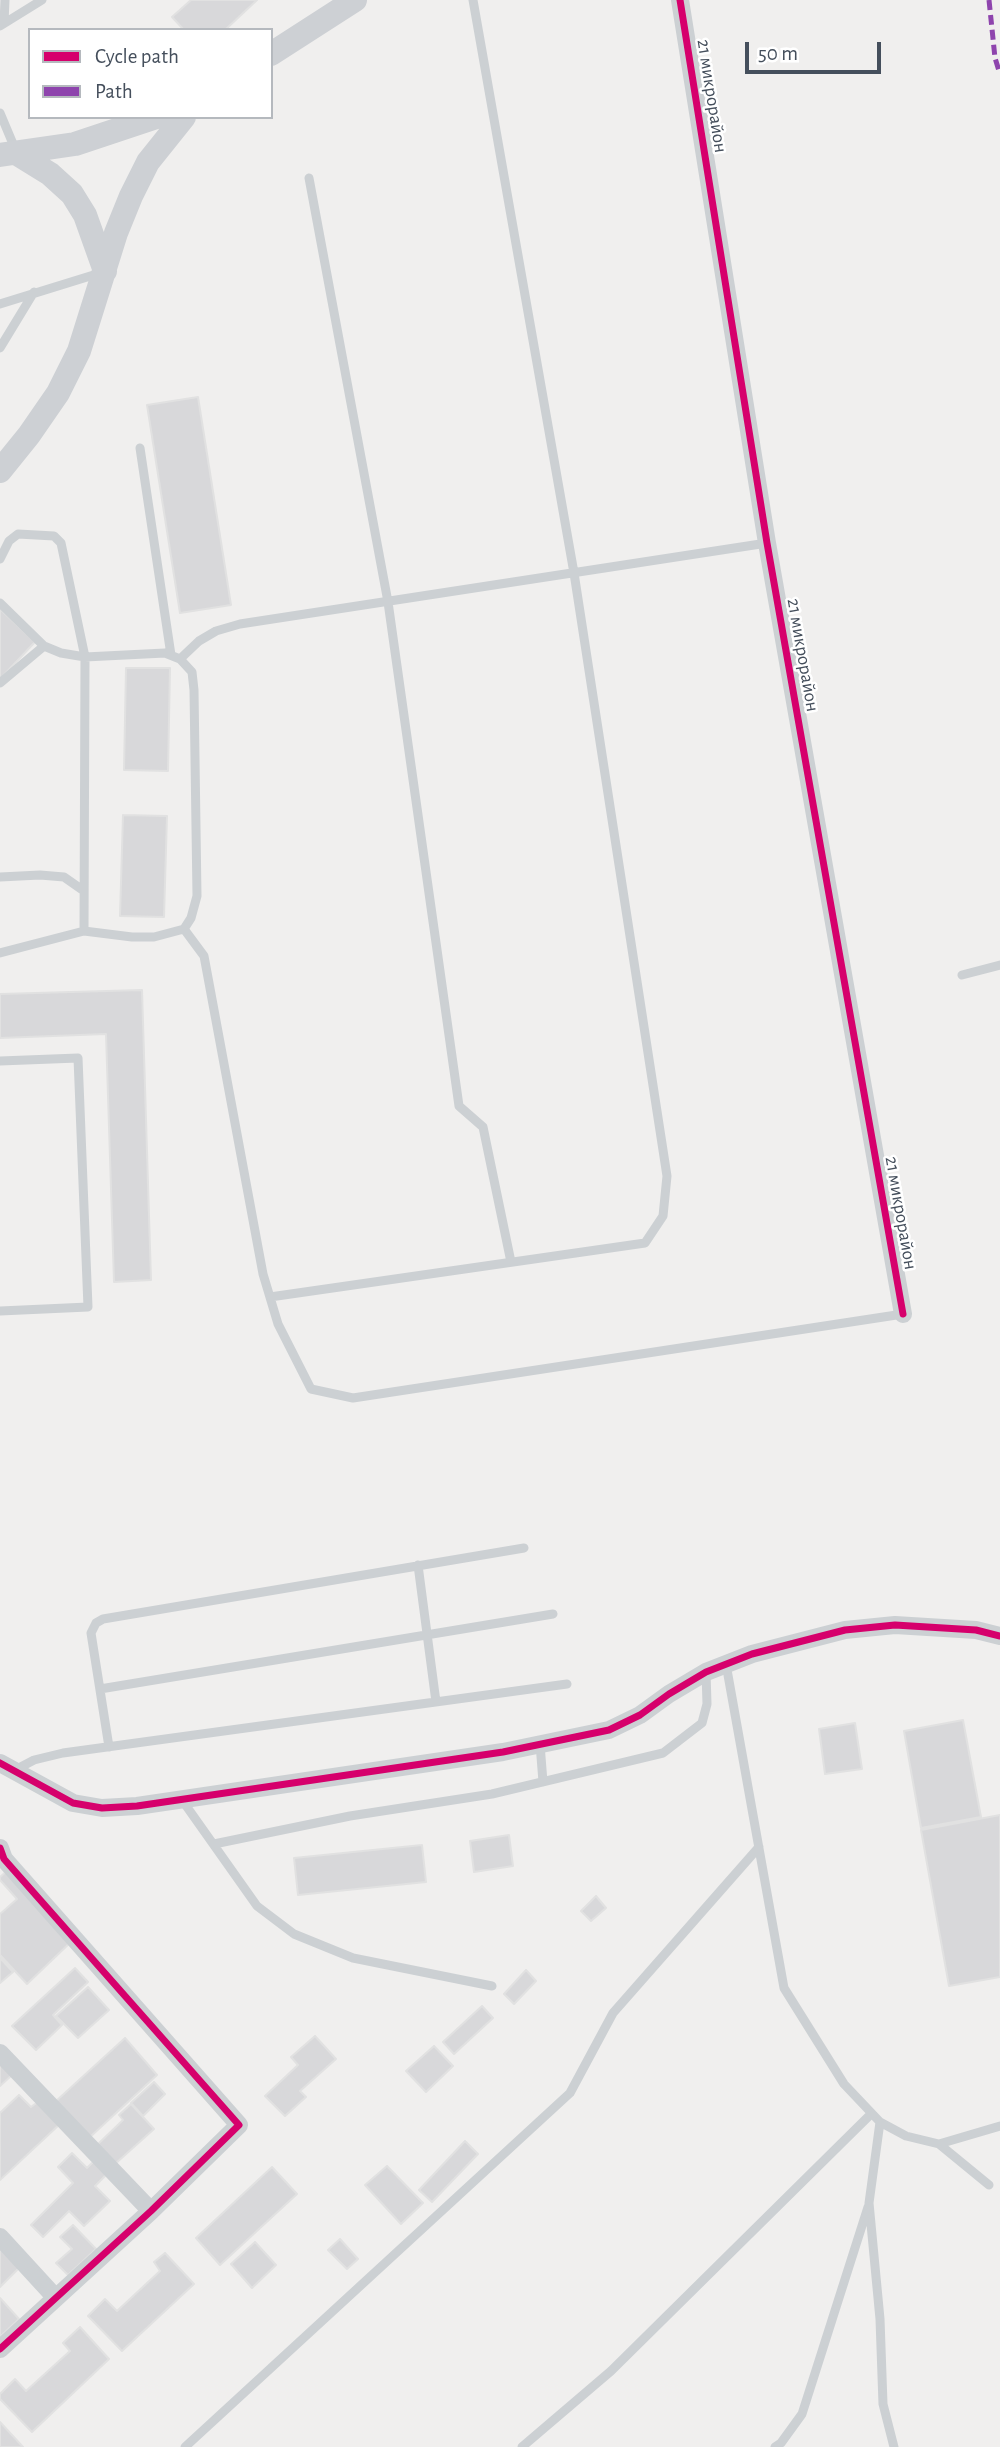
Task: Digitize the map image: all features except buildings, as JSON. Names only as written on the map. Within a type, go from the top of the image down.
[{"type":"street","points":[[273,53],[355,0]]},
{"type":"street","name":"21 микрорайон","points":[[680,0],[767,543],[903,1314]]},
{"type":"street","points":[[8,154],[75,144],[150,119]]},
{"type":"street","points":[[0,471],[58,393],[79,351],[116,233],[148,162],[182,119]]},
{"type":"street","points":[[8,154],[50,174],[72,194],[85,215],[105,271]]},
{"type":"street","points":[[7,1767],[73,1803],[102,1808],[137,1806],[503,1752],[609,1730],[640,1715],[706,1671],[752,1654],[858,1628],[895,1625],[976,1630],[1000,1636]]},
{"type":"street","points":[[0,2349],[151,2211],[239,2125],[1,1857]]},
{"type":"street","points":[[0,2053],[151,2211]]},
{"type":"street","points":[[0,2237],[55,2297]]},
{"type":"lane","points":[[2,25],[5,0]]},
{"type":"lane","points":[[2,25],[41,0]]},
{"type":"lane","points":[[270,1297],[645,1243],[663,1216],[667,1176],[574,573],[473,0]]},
{"type":"lane","points":[[0,113],[8,154]]},
{"type":"lane","points":[[309,178],[388,602],[459,1106],[483,1127],[511,1262]]},
{"type":"lane","points":[[0,304],[105,271]]},
{"type":"lane","points":[[0,348],[34,292]]},
{"type":"lane","points":[[140,448],[175,657]]},
{"type":"lane","points":[[0,559],[9,541],[18,534],[54,536],[61,543],[85,657],[83,931]]},
{"type":"lane","points":[[175,657],[216,631],[240,624],[767,543]]},
{"type":"lane","points":[[0,603],[44,646],[61,653],[85,657],[165,653],[175,657],[192,672],[197,895],[191,918],[184,929],[154,937],[83,931],[0,953]]},
{"type":"lane","points":[[0,683],[44,646]]},
{"type":"lane","points":[[0,877],[64,877],[84,891]]},
{"type":"lane","points":[[184,929],[204,956],[263,1274],[278,1324],[311,1390],[353,1398],[903,1314]]},
{"type":"lane","points":[[962,975],[1000,965]]},
{"type":"lane","points":[[0,1061],[78,1058],[88,1307],[0,1311]]},
{"type":"lane","points":[[109,1747],[91,1633],[96,1623],[103,1619],[524,1548]]},
{"type":"lane","points":[[418,1565],[436,1702]]},
{"type":"lane","points":[[100,1689],[553,1614]]},
{"type":"lane","points":[[726,1664],[784,1988],[844,2084],[880,2122],[906,2136],[939,2144],[989,2185]]},
{"type":"lane","points":[[214,1844],[349,1816],[492,1794],[663,1753],[702,1723],[708,1704],[706,1671]]},
{"type":"lane","points":[[7,1767],[48,1756],[566,1684]]},
{"type":"lane","points":[[540,1744],[544,1782]]},
{"type":"lane","points":[[182,1800],[257,1906],[294,1934],[352,1958],[492,1986]]},
{"type":"lane","points":[[185,2447],[570,2093],[613,2013],[759,1847]]},
{"type":"lane","points":[[522,2447],[611,2371],[872,2114]]},
{"type":"lane","points":[[775,2447],[781,2443],[802,2414],[869,2203],[880,2122]]},
{"type":"lane","points":[[939,2144],[1000,2126]]},
{"type":"lane","points":[[869,2203],[880,2319],[883,2404],[894,2447]]},
{"type":"marked path","points":[[989,0],[995,58],[1000,74]]},
{"type":"cycle path","points":[[680,0],[767,543],[903,1314]]},
{"type":"cycle path","points":[[0,1763],[73,1803],[102,1808],[137,1806],[503,1752],[609,1730],[640,1715],[706,1672],[752,1654],[845,1630],[895,1625],[976,1630],[1000,1636]]},
{"type":"cycle path","points":[[0,1848],[4,1859],[239,2125],[151,2211],[0,2349]]}]
